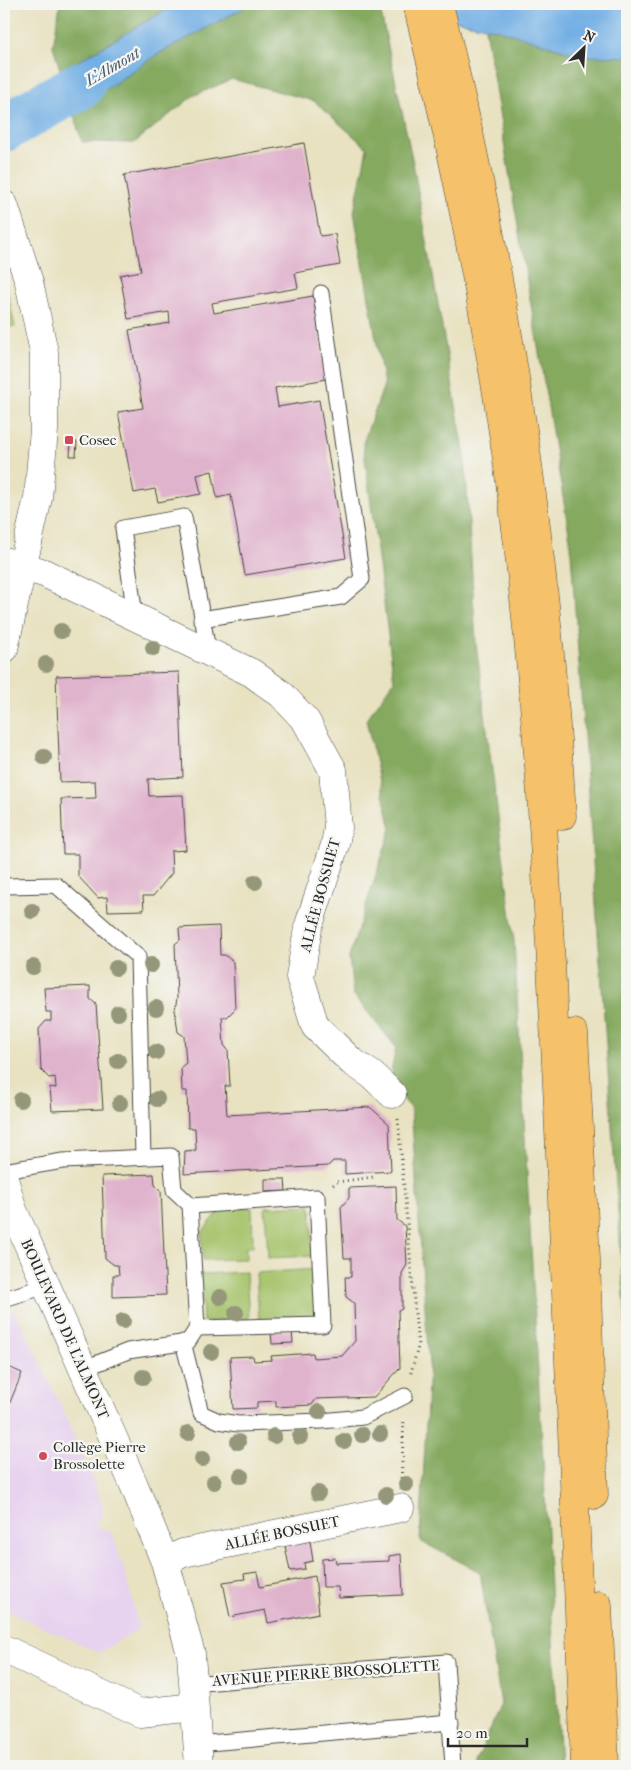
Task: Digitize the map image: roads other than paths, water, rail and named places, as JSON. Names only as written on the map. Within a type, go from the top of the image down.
[{"type":"main road","points":[[417,4],[506,317],[521,416],[552,657],[586,1259],[605,1766]]},
{"type":"main road","points":[[439,4],[468,185],[498,399],[528,639],[541,784],[556,1069],[585,1766]]},
{"type":"street","points":[[4,205],[29,282],[44,352],[44,430],[38,498],[13,563],[4,649]]},
{"type":"street","name":"ALLÉE BOSSUET","points":[[13,563],[44,573],[252,672],[281,694],[306,721],[333,770],[338,828],[335,845],[308,928],[300,976],[315,1026],[351,1061],[372,1075],[392,1094]]},
{"type":"street","name":"BOULEVARD DE L'ALMONT","points":[[4,1179],[13,1210],[134,1485],[165,1562],[191,1654],[198,1755]]},
{"type":"street","name":"ALLÉE BOSSUET","points":[[165,1562],[183,1553],[400,1508]]},
{"type":"street","name":"AVENUE PIERRE BROSSOLETTE","points":[[4,1649],[140,1713],[193,1695]]},
{"type":"lane","points":[[201,619],[341,597],[362,579],[320,293]]},
{"type":"lane","points":[[135,616],[123,528],[184,517],[208,650]]},
{"type":"lane","points":[[4,886],[56,885],[138,957],[143,1157]]},
{"type":"lane","points":[[4,1171],[63,1161],[171,1156],[174,1190],[190,1206],[197,1328],[188,1342],[128,1351],[83,1369]]},
{"type":"lane","points":[[190,1206],[317,1197],[323,1325],[197,1328]]},
{"type":"lane","points":[[4,1299],[46,1286]]},
{"type":"lane","points":[[183,1342],[201,1413],[219,1421],[238,1424],[276,1424],[363,1417],[405,1396]]},
{"type":"lane","name":"AVENUE PIERRE BROSSOLETTE","points":[[193,1695],[446,1662],[451,1722]]},
{"type":"lane","points":[[198,1755],[451,1722],[453,1766]]},
{"type":"water","points":[[176,4],[251,4],[158,54],[94,97],[52,111],[32,123],[16,108],[34,87]]},
{"type":"water","points":[[411,4],[627,4],[627,57],[583,56],[500,30],[466,23]]},
{"type":"waterway","name":"L'Almont","points":[[4,128],[81,85]]},
{"type":"place","name":"Cosec","points":[[69,440]]},
{"type":"place","name":"Collège Pierre Brossolette","points":[[43,1456]]}]
